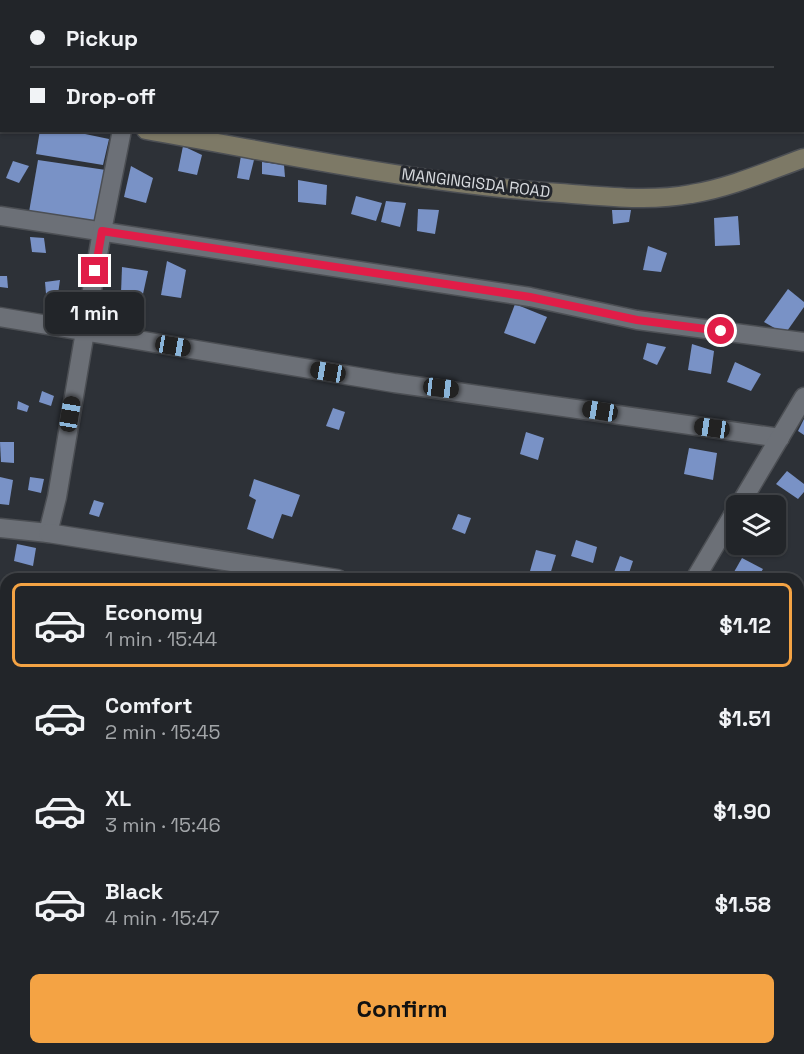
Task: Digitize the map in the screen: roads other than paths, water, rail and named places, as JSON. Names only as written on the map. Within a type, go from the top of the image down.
[{"type":"street","points":[[48,533],[56,503],[84,331],[122,132]]},
{"type":"street","name":"MANGINGISDA ROAD","points":[[157,132],[410,176],[531,191],[640,199],[692,194],[804,158]]},
{"type":"street","points":[[0,216],[530,297],[637,320],[804,342]]},
{"type":"street","points":[[0,317],[394,383],[464,391],[780,438]]},
{"type":"street","points":[[746,495],[804,397]]},
{"type":"street","points":[[699,573],[726,527]]},
{"type":"street","points":[[0,528],[48,533],[300,573]]}]
